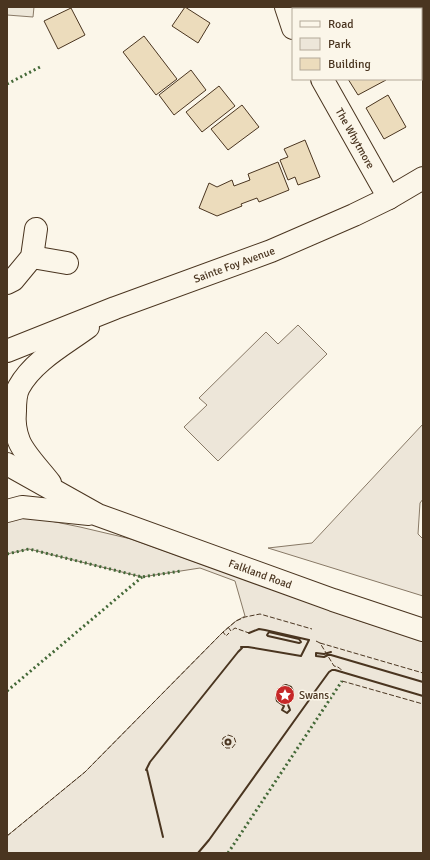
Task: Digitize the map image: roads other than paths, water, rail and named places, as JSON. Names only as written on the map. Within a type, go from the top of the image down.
[{"type":"main road","points":[[286,7],[292,25]]},
{"type":"main road","name":"The Whytmore","points":[[323,80],[389,198]]},
{"type":"main road","name":"Sainte Foy Avenue","points":[[7,351],[115,308],[271,251],[354,215],[389,198],[423,178]]},
{"type":"main road","points":[[7,283],[13,280],[32,257],[36,229]]},
{"type":"main road","points":[[32,257],[67,263]]},
{"type":"main road","points":[[59,493],[29,457],[19,442],[14,421],[15,401],[18,388],[32,370],[48,356],[115,308]]},
{"type":"main road","name":"Sainte Foy Avenue","points":[[7,366],[39,338]]},
{"type":"main road","name":"Falkland Road","points":[[7,464],[98,515],[333,600],[423,630]]},
{"type":"main road","name":"Falkland Road","points":[[7,511],[22,508],[98,515]]},
{"type":"place","name":"Swans","points":[[285,695]]}]
